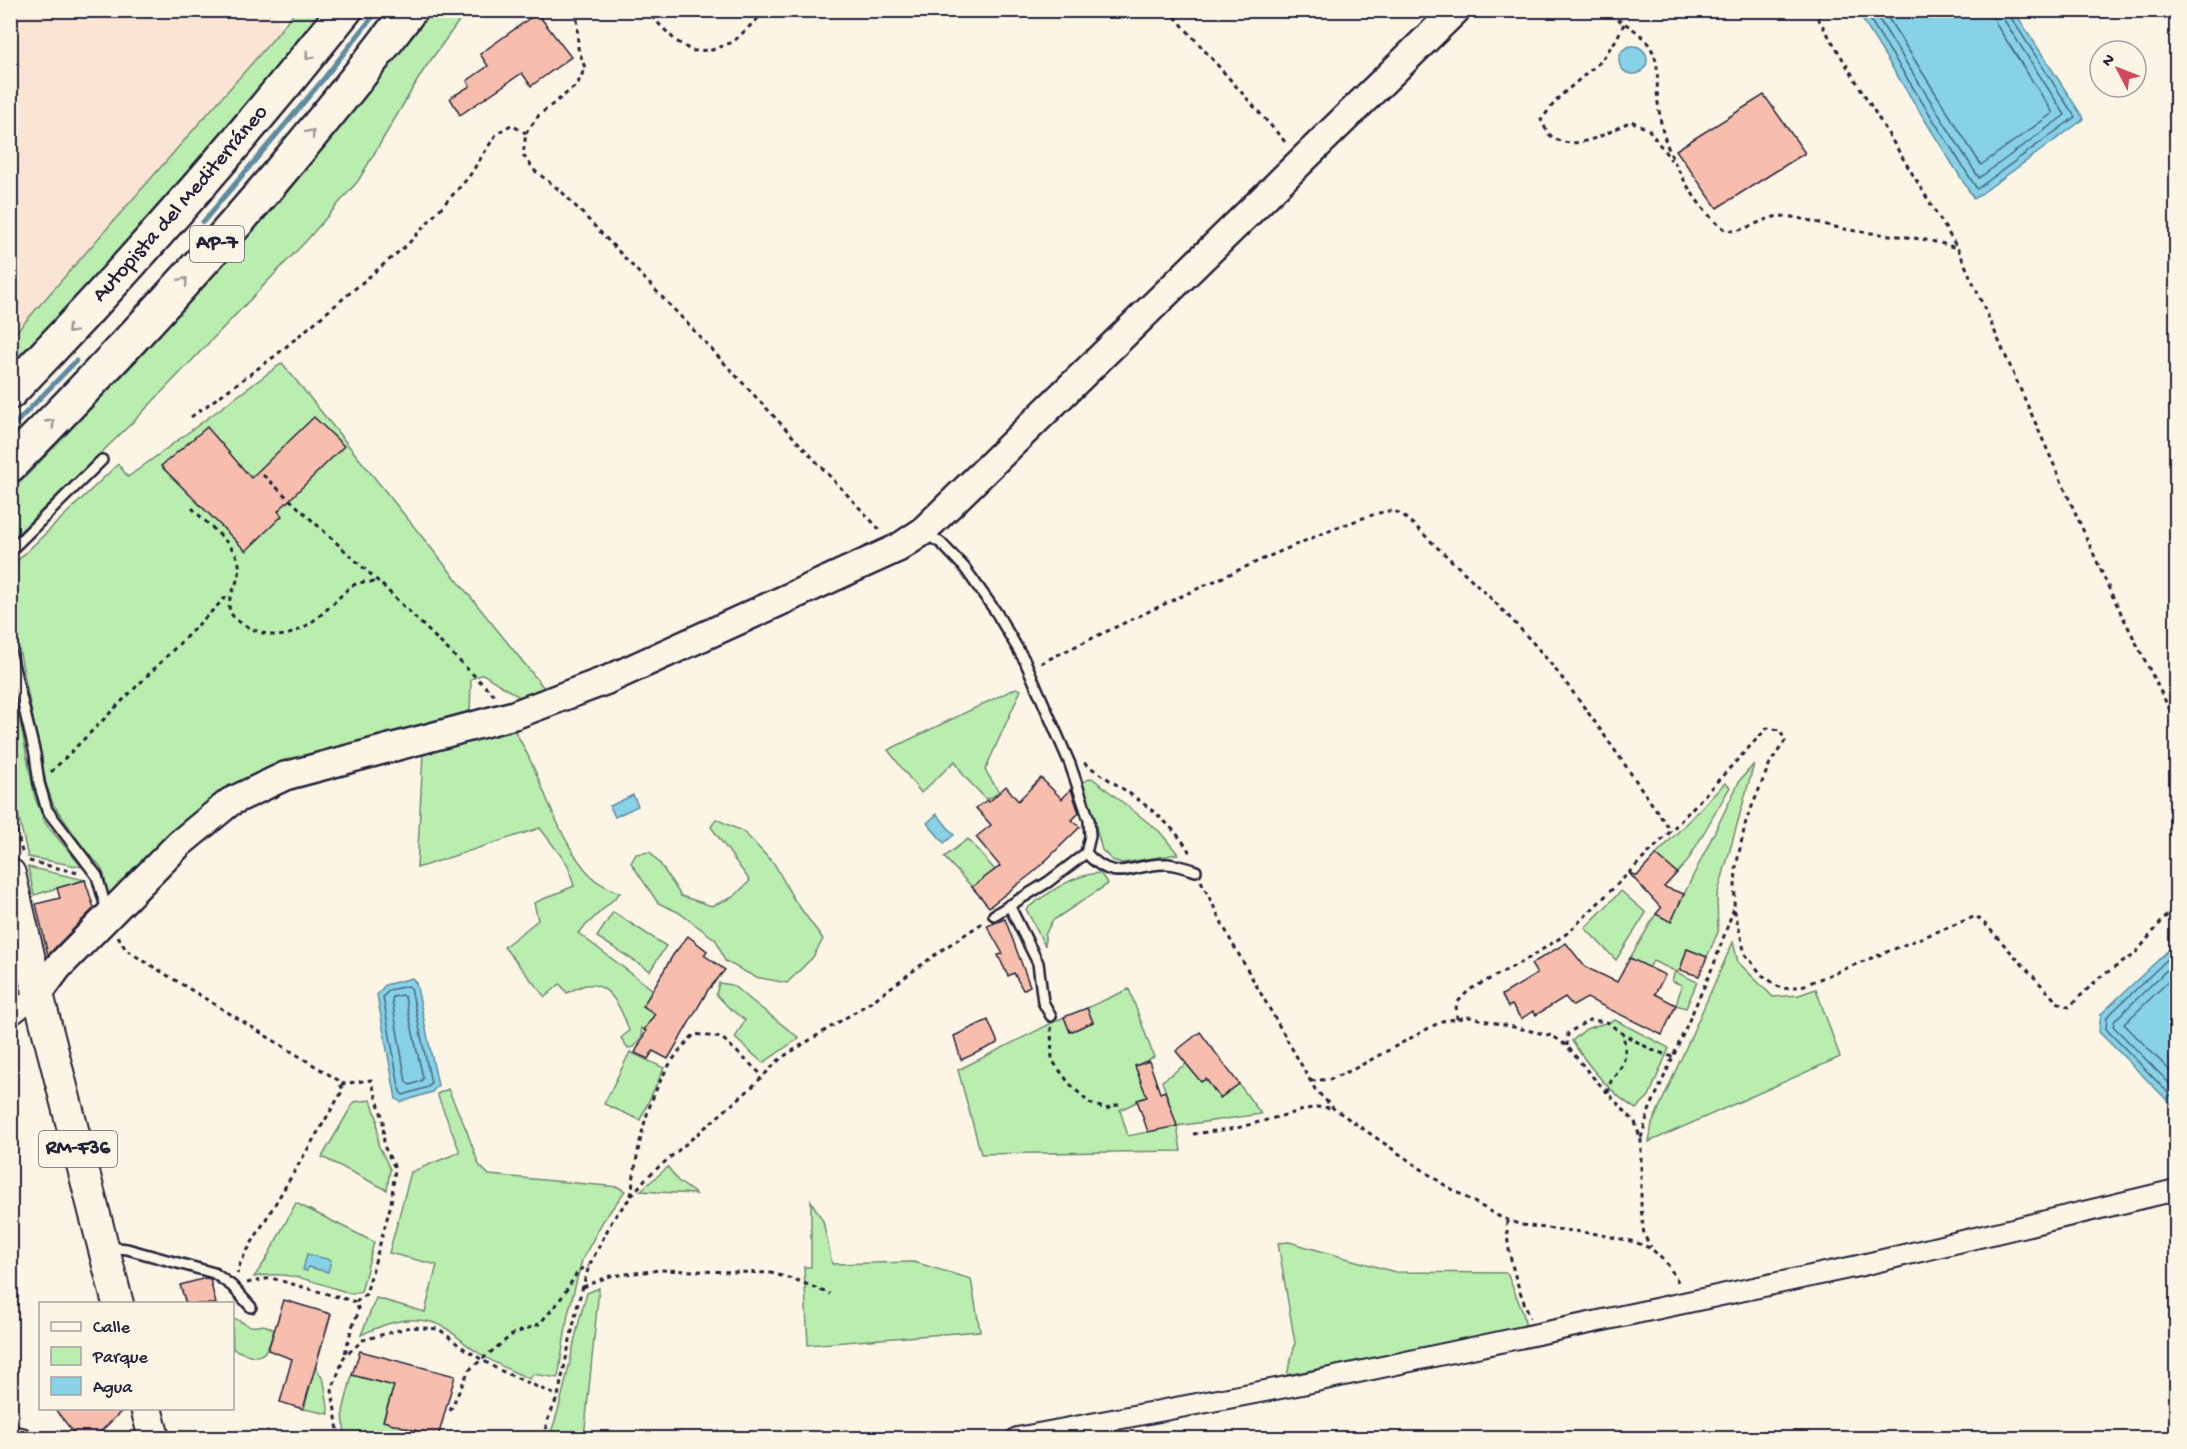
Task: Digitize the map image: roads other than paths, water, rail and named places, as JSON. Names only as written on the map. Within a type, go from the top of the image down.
[{"type":"highway","name":"Autopista del Mediterráneo","points":[[10,392],[120,278],[245,134],[345,10]]},
{"type":"highway","name":"AP-7","points":[[10,465],[157,312],[340,98],[410,10]]},
{"type":"main road","points":[[38,994],[58,967],[179,844],[230,802],[285,776],[514,715],[618,675],[898,548],[922,532],[1456,10]]},
{"type":"main road","name":"RM-F36","points":[[10,874],[38,994],[117,1302]]},
{"type":"main road","points":[[147,1410],[154,1438]]},
{"type":"street","points":[[10,943],[38,994],[10,1016]]},
{"type":"street","points":[[1017,1438],[1302,1384],[1858,1266],[2176,1190]]},
{"type":"street","points":[[10,1436],[22,1438]]},
{"type":"lane","points":[[10,551],[102,460]]},
{"type":"lane","points":[[922,532],[941,543],[964,567],[996,612],[1028,669],[1059,738],[1089,819],[1090,836],[1086,853],[1048,882],[994,915]]},
{"type":"lane","points":[[10,651],[47,810],[97,876],[108,916]]},
{"type":"lane","points":[[1086,853],[1093,861],[1108,870],[1124,872],[1146,866],[1169,864],[1196,871]]},
{"type":"lane","points":[[1010,905],[1038,963],[1043,1002],[1051,1016]]},
{"type":"lane","points":[[103,1247],[127,1249],[214,1273],[232,1286],[251,1307]]},
{"type":"water","points":[[1857,11],[2014,11],[2084,119],[1974,199]]},
{"type":"water","points":[[1633,46],[1643,50],[1647,60],[1643,70],[1633,74],[1623,70],[1619,60],[1623,50]]},
{"type":"water","points":[[633,795],[638,806],[615,817],[610,806]]},
{"type":"water","points":[[937,814],[954,835],[944,843],[927,823]]},
{"type":"water","points":[[2176,943],[2176,1109],[2099,1032],[2101,1014]]},
{"type":"water","points":[[412,978],[416,983],[438,1085],[432,1092],[401,1102],[396,1099],[377,995],[385,985]]},
{"type":"water","points":[[307,1254],[331,1260],[328,1272],[308,1267],[307,1271],[303,1270]]},
{"type":"waterway","points":[[203,222],[321,82],[378,10]]},
{"type":"waterway","points":[[10,429],[76,361]]}]
